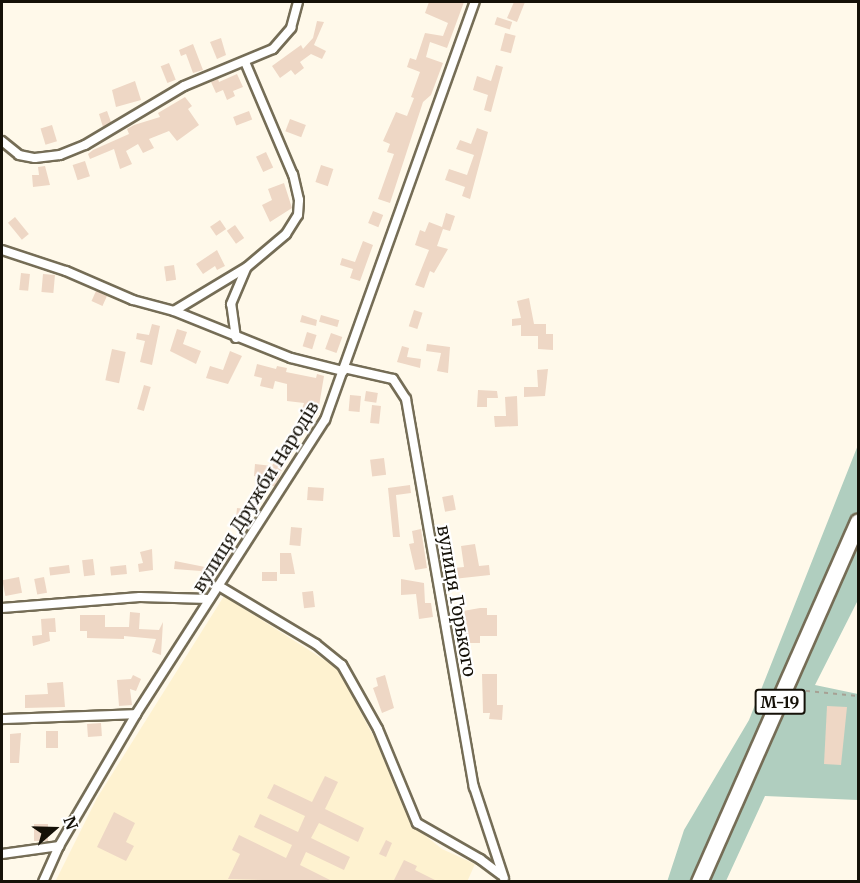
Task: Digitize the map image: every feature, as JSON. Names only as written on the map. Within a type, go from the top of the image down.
[{"type":"highway","name":"М-19","points":[[699,882],[858,522]]},
{"type":"street","points":[[2,141],[25,157],[66,153],[184,86],[245,62],[281,43],[291,28],[298,2]]},
{"type":"street","name":"вулиця Дружби Народів","points":[[43,882],[59,846],[136,714],[325,420],[475,2]]},
{"type":"street","points":[[174,311],[247,267],[291,228],[299,205],[293,175],[245,62]]},
{"type":"street","name":"вулиця Горького","points":[[2,250],[66,271],[133,300],[174,311],[236,338],[343,370],[393,379],[406,399],[474,787],[505,880]]},
{"type":"street","points":[[236,338],[231,304],[247,267]]},
{"type":"street","points":[[219,586],[316,644],[342,665],[378,729],[417,823],[436,838],[486,862],[505,880]]},
{"type":"street","points":[[2,608],[140,597],[209,600]]},
{"type":"street","points":[[2,719],[136,714]]},
{"type":"street","points":[[2,854],[59,846]]},
{"type":"path","points":[[787,685],[806,692],[858,696]]},
{"type":"shaded area","points":[[224,596],[337,668],[375,739],[411,824],[442,849],[475,864],[467,882],[55,882],[97,798]]},
{"type":"green space","points":[[858,445],[858,600],[815,685],[858,694],[858,800],[765,796],[726,881],[667,882],[684,830],[749,720]]},
{"type":"building","points":[[429,2],[464,2],[447,48],[430,42],[426,57],[443,63],[431,95],[423,102],[390,203],[378,199],[394,154],[387,152],[390,144],[383,141],[396,112],[407,116],[414,98],[411,97],[420,72],[407,67],[410,58],[416,60],[425,33],[443,36],[448,23],[425,13]]},
{"type":"building","points":[[514,2],[525,2],[517,22],[507,18]]},
{"type":"building","points":[[497,17],[512,22],[510,30],[495,25]]},
{"type":"building","points":[[317,21],[324,22],[314,45],[326,51],[322,59],[311,54],[300,62],[304,68],[295,75],[291,70],[280,78],[272,66],[301,45],[303,49],[313,38]]},
{"type":"building","points":[[505,33],[516,36],[511,53],[500,50]]},
{"type":"building","points":[[221,38],[226,55],[217,59],[210,42]]},
{"type":"building","points":[[193,44],[203,70],[193,73],[186,54],[181,56],[179,50]]},
{"type":"building","points":[[169,63],[176,80],[167,83],[161,66]]},
{"type":"building","points":[[496,65],[503,67],[491,112],[484,110],[488,95],[473,90],[477,76],[491,81]]},
{"type":"building","points":[[237,74],[243,87],[233,91],[235,96],[227,100],[223,90],[216,93],[211,82],[218,79],[219,82]]},
{"type":"building","points":[[135,81],[141,100],[116,107],[112,90]]},
{"type":"building","points":[[185,97],[192,106],[188,109],[199,125],[177,141],[169,131],[149,139],[154,148],[143,153],[138,144],[126,151],[132,164],[120,169],[114,149],[90,159],[88,154],[93,150],[129,134],[127,129],[134,125],[160,117],[158,113]]},
{"type":"building","points":[[107,111],[111,122],[103,127],[99,114]]},
{"type":"building","points":[[249,111],[252,119],[236,125],[233,117]]},
{"type":"building","points":[[290,119],[306,125],[301,137],[285,131]]},
{"type":"building","points":[[52,125],[57,141],[45,145],[41,129]]},
{"type":"building","points":[[477,128],[488,132],[470,199],[462,196],[465,187],[445,180],[449,169],[467,175],[474,155],[456,149],[460,140],[471,144]]},
{"type":"building","points":[[266,152],[273,167],[263,172],[256,157]]},
{"type":"building","points":[[85,161],[90,176],[78,180],[73,165]]},
{"type":"building","points":[[321,165],[333,169],[328,186],[315,182]]},
{"type":"building","points":[[45,166],[50,185],[33,187],[32,175],[39,175],[38,167]]},
{"type":"building","points":[[284,183],[292,208],[270,222],[262,205],[272,200],[268,189]]},
{"type":"building","points":[[373,211],[383,215],[378,227],[368,223]]},
{"type":"building","points":[[446,213],[455,216],[450,231],[443,229],[437,246],[448,249],[434,273],[430,271],[424,288],[415,285],[429,250],[415,245],[420,230],[425,232],[429,222],[442,227]]},
{"type":"building","points":[[15,217],[29,234],[22,240],[8,223]]},
{"type":"building","points":[[220,220],[226,229],[216,236],[210,227]]},
{"type":"building","points":[[235,225],[244,238],[236,244],[227,231]]},
{"type":"building","points":[[363,241],[373,245],[360,281],[350,278],[353,269],[340,265],[342,258],[355,262]]},
{"type":"building","points":[[217,250],[225,266],[217,270],[215,266],[203,274],[196,264]]},
{"type":"building","points":[[174,265],[176,280],[166,281],[164,266]]},
{"type":"building","points":[[21,273],[30,274],[28,291],[19,290]]},
{"type":"building","points":[[43,274],[55,275],[53,293],[41,292]]},
{"type":"building","points":[[96,291],[107,296],[102,306],[92,301]]},
{"type":"building","points":[[529,298],[534,324],[546,324],[546,334],[553,334],[553,350],[538,349],[538,336],[521,336],[521,325],[512,326],[512,319],[521,318],[517,301]]},
{"type":"building","points":[[414,310],[423,313],[417,329],[409,326]]},
{"type":"building","points":[[302,315],[317,320],[316,326],[300,322]]},
{"type":"building","points":[[321,315],[339,320],[337,327],[319,322]]},
{"type":"building","points":[[152,324],[160,326],[152,365],[140,362],[145,341],[136,339],[137,333],[149,335]]},
{"type":"building","points":[[177,329],[187,332],[183,344],[201,351],[196,364],[170,351]]},
{"type":"building","points":[[307,332],[317,335],[312,349],[303,346]]},
{"type":"building","points":[[331,333],[342,337],[336,353],[325,349]]},
{"type":"building","points":[[427,344],[450,347],[448,373],[437,371],[441,353],[426,351]]},
{"type":"building","points":[[402,346],[409,348],[407,357],[421,359],[420,368],[397,362]]},
{"type":"building","points":[[112,349],[126,352],[119,383],[105,380]]},
{"type":"building","points":[[230,351],[242,356],[228,384],[206,378],[210,366],[223,370]]},
{"type":"building","points":[[257,364],[276,369],[277,366],[287,368],[286,372],[316,378],[317,374],[324,376],[318,412],[302,409],[304,403],[287,401],[287,384],[275,381],[273,389],[260,386],[262,378],[254,376]]},
{"type":"building","points":[[548,369],[545,396],[524,397],[524,387],[538,387],[537,370]]},
{"type":"building","points":[[144,385],[151,387],[144,411],[137,409]]},
{"type":"building","points":[[478,390],[497,391],[498,398],[487,398],[487,407],[477,407]]},
{"type":"building","points":[[366,391],[378,393],[376,403],[364,401]]},
{"type":"building","points":[[350,395],[361,396],[360,412],[349,411]]},
{"type":"building","points":[[517,396],[518,426],[495,427],[494,416],[506,416],[505,397]]},
{"type":"building","points":[[372,405],[381,406],[379,424],[370,423]]},
{"type":"building","points":[[276,458],[285,462],[275,487],[264,481],[266,478],[254,476],[255,464],[272,466]]},
{"type":"building","points":[[384,458],[386,475],[372,477],[370,460]]},
{"type":"building","points":[[410,485],[411,493],[396,495],[400,537],[393,537],[388,488]]},
{"type":"building","points":[[308,487],[324,488],[323,501],[307,500]]},
{"type":"building","points":[[453,495],[456,510],[445,512],[442,497]]},
{"type":"building","points":[[237,508],[246,509],[244,527],[235,526]]},
{"type":"building","points":[[291,527],[302,528],[300,546],[289,545]]},
{"type":"building","points":[[421,529],[427,568],[415,570],[409,544],[414,543],[412,531]]},
{"type":"building","points":[[225,542],[233,545],[227,561],[219,558]]},
{"type":"building","points":[[475,544],[479,566],[489,565],[490,575],[444,580],[443,569],[464,567],[461,546]]},
{"type":"building","points":[[152,549],[153,570],[139,572],[138,564],[143,563],[140,552]]},
{"type":"building","points":[[280,553],[291,553],[295,574],[280,574]]},
{"type":"building","points":[[93,559],[95,575],[84,576],[82,560]]},
{"type":"building","points":[[175,561],[215,569],[213,584],[199,583],[201,571],[174,569]]},
{"type":"building","points":[[69,565],[70,573],[50,575],[49,567]]},
{"type":"building","points":[[126,565],[127,574],[111,576],[110,567]]},
{"type":"building","points":[[262,572],[277,572],[277,581],[262,581]]},
{"type":"building","points":[[19,577],[22,593],[5,596],[2,580]]},
{"type":"building","points":[[44,577],[47,593],[37,595],[34,579]]},
{"type":"building","points":[[401,579],[424,583],[425,603],[431,603],[433,617],[419,619],[416,594],[401,595]]},
{"type":"building","points":[[313,591],[315,607],[304,608],[302,592]]},
{"type":"building","points":[[487,608],[487,615],[497,615],[497,636],[480,636],[480,643],[470,643],[470,650],[459,650],[463,611]]},
{"type":"building","points":[[130,612],[140,613],[139,629],[159,630],[163,622],[161,655],[152,652],[156,639],[124,636],[124,639],[87,638],[87,631],[80,631],[80,615],[105,615],[105,627],[129,627]]},
{"type":"building","points":[[55,618],[56,632],[49,632],[50,641],[33,646],[32,636],[42,635],[41,619]]},
{"type":"building","points":[[482,674],[497,674],[497,705],[503,705],[502,720],[489,719],[490,713],[483,713]]},
{"type":"building","points":[[133,675],[141,679],[136,691],[130,689],[132,705],[119,706],[117,680],[131,679]]},
{"type":"building","points":[[385,675],[394,708],[382,713],[373,688],[378,686],[376,678]]},
{"type":"building","points":[[63,682],[65,707],[25,708],[25,695],[48,694],[47,683]]},
{"type":"building","points":[[827,706],[847,707],[841,765],[824,764]]},
{"type":"building","points":[[101,723],[102,736],[88,737],[87,724]]},
{"type":"building","points":[[46,731],[58,731],[58,748],[46,748]]},
{"type":"building","points":[[21,733],[19,763],[10,763],[10,734]]},
{"type":"building","points":[[325,776],[338,782],[325,809],[364,828],[358,842],[319,823],[311,838],[350,857],[344,870],[306,852],[300,865],[334,882],[228,879],[240,854],[232,850],[239,835],[286,858],[292,845],[254,827],[260,814],[298,832],[305,816],[267,798],[274,784],[312,802]]},
{"type":"building","points":[[114,812],[135,823],[126,842],[134,846],[126,861],[97,847]]},
{"type":"building","points":[[34,824],[48,824],[48,841],[34,841]]},
{"type":"building","points":[[386,840],[392,843],[386,857],[379,854]]},
{"type":"building","points":[[404,860],[417,866],[415,870],[439,882],[393,882]]}]
